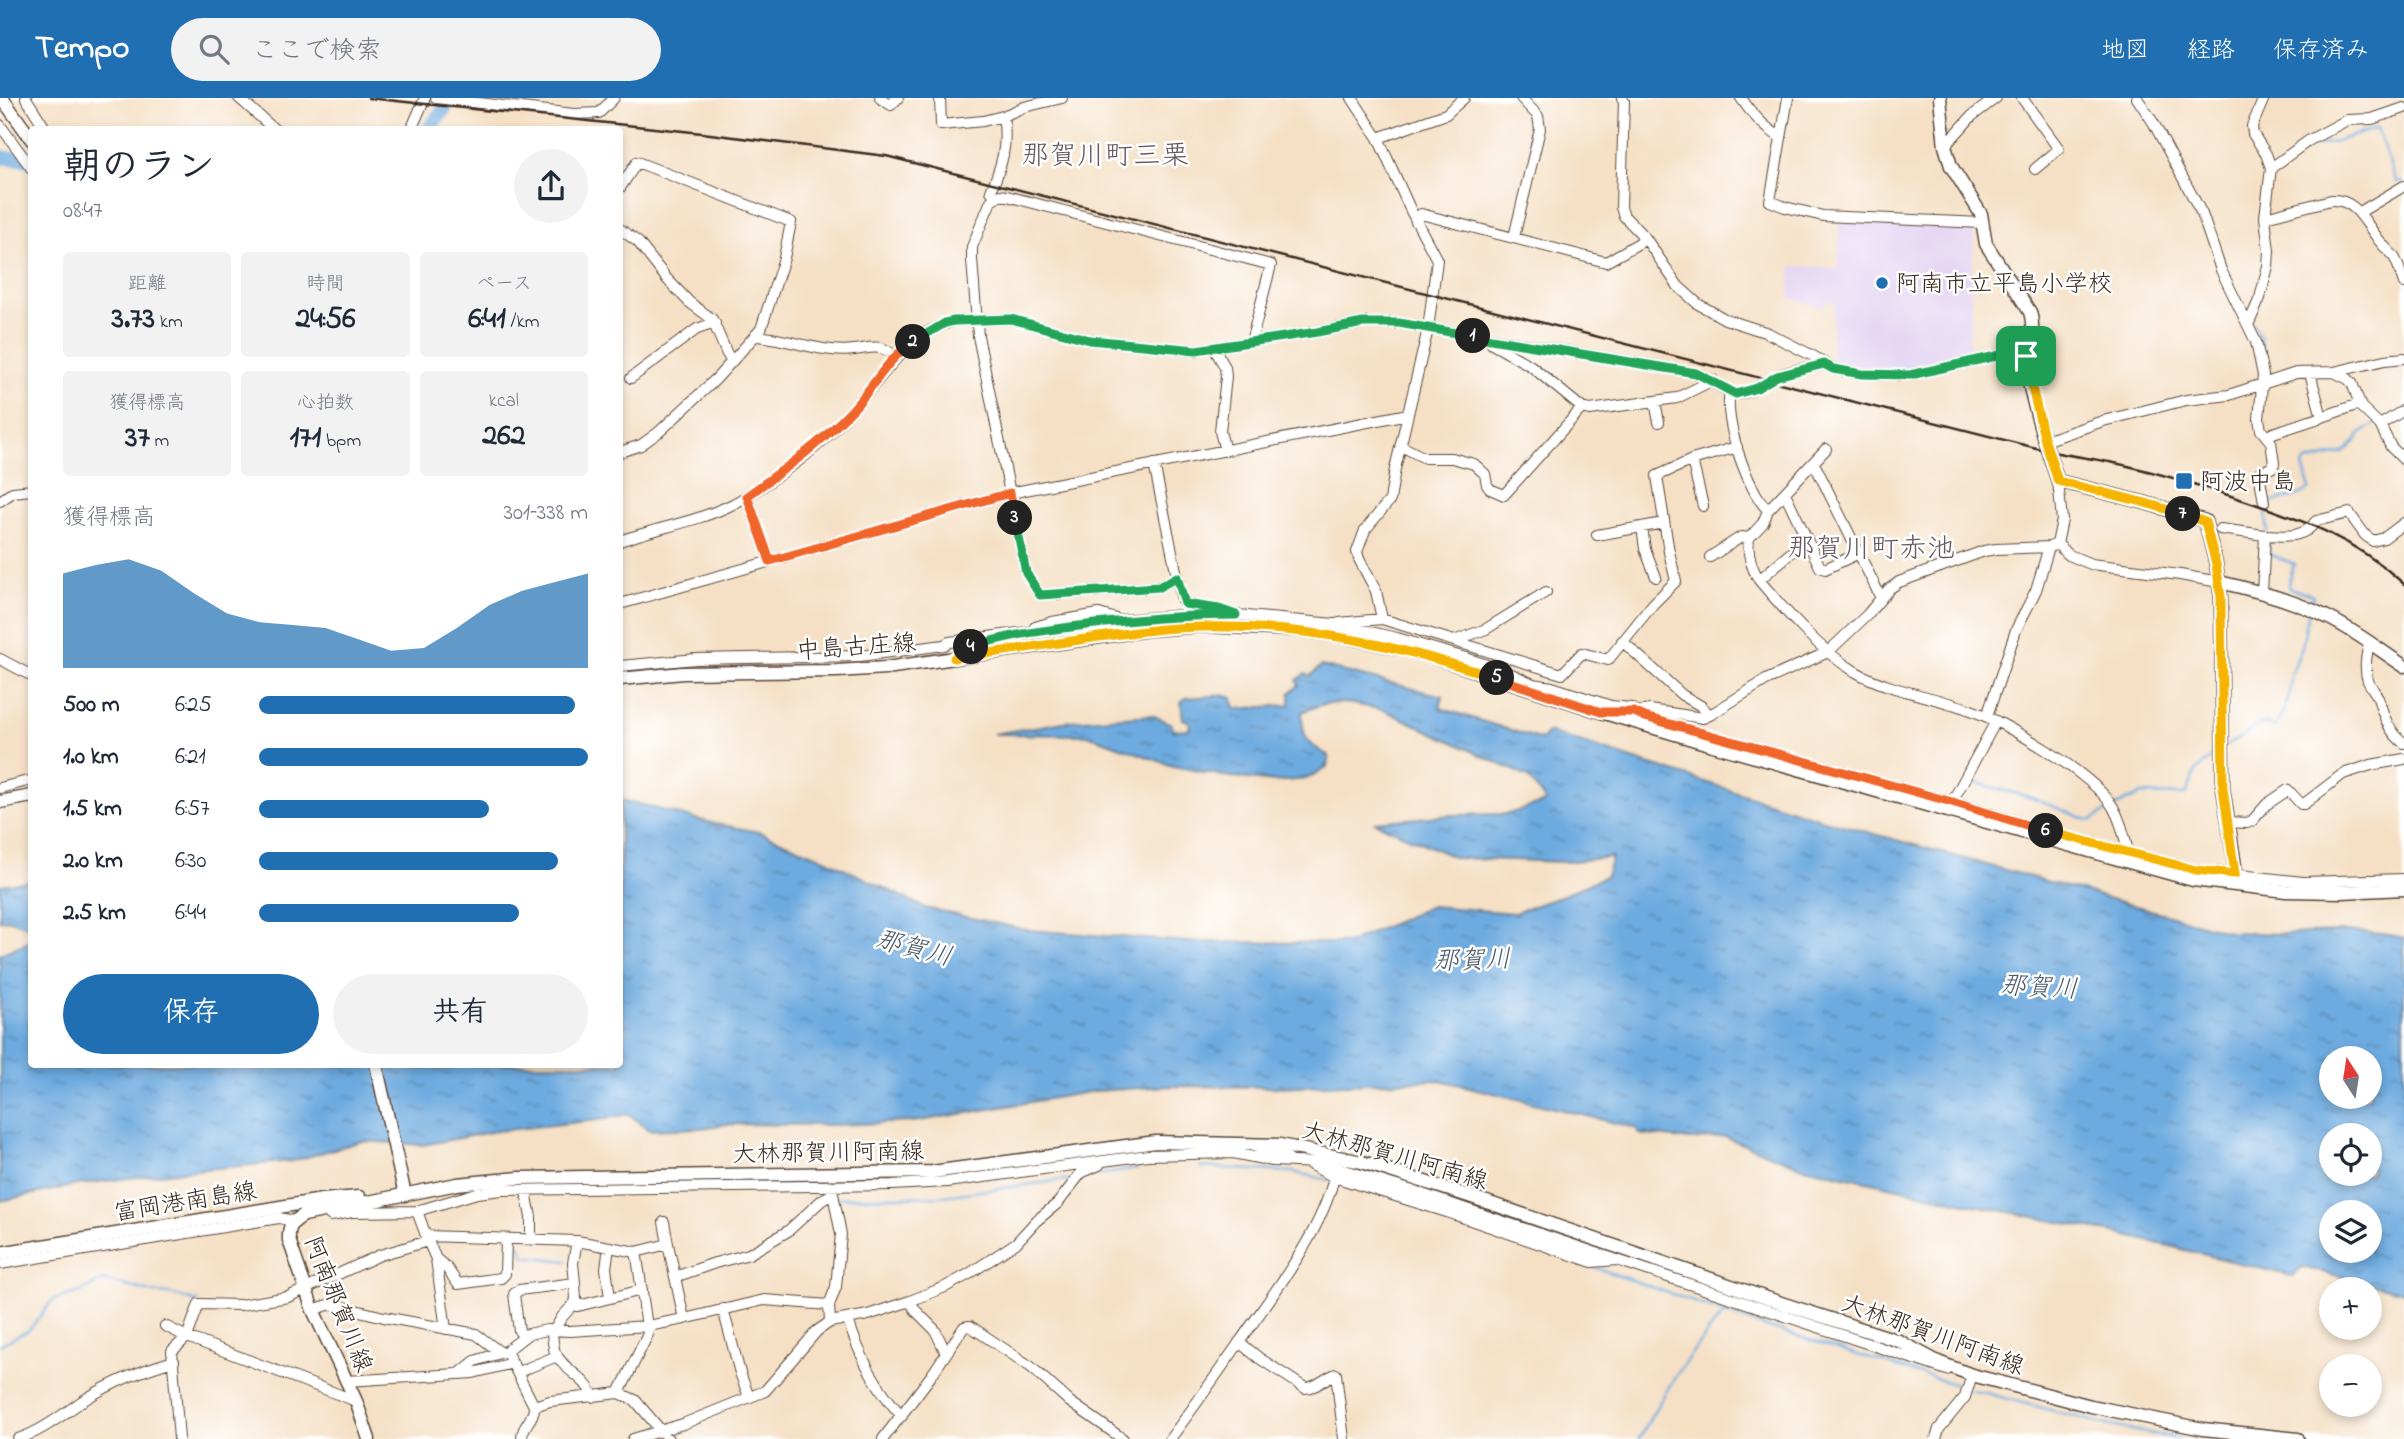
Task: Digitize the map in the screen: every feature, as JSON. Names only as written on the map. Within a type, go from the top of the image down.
[{"type":"main road","points":[[2,98],[23,143]]},
{"type":"main road","points":[[1940,98],[1945,146],[1951,166],[1976,205],[1986,244],[2030,312],[2033,321],[2033,335],[2026,363],[2058,481],[2142,502],[2205,522],[2219,582],[2222,762],[2235,874],[2231,877],[2204,877],[2193,880]]},
{"type":"main road","points":[[2219,582],[2262,593],[2325,616],[2404,666]]},
{"type":"main road","name":"中島古庄線","points":[[623,680],[682,673],[886,668],[1148,630],[1202,626],[1298,630],[1398,647],[1532,687],[1601,712],[2193,880]]},
{"type":"main road","points":[[0,802],[28,797]]},
{"type":"main road","points":[[2193,880],[2286,891],[2404,889]]},
{"type":"main road","points":[[377,1068],[404,1190]]},
{"type":"main road","name":"大林那賀川阿南線","points":[[404,1190],[519,1178],[932,1172],[1156,1142],[1251,1143],[1304,1149],[1362,1162],[1472,1197],[1899,1341],[1954,1368],[1970,1383],[2091,1406],[2202,1434],[2298,1439]]},
{"type":"main road","name":"富岡港南島線","points":[[0,1252],[324,1205],[355,1197],[376,1200],[404,1190]]},
{"type":"main road","name":"阿南那賀川線","points":[[324,1205],[293,1221],[288,1229],[289,1240],[313,1310],[356,1401],[369,1439]]},
{"type":"street","points":[[26,98],[43,126]]},
{"type":"street","points":[[239,98],[270,126]]},
{"type":"street","points":[[413,126],[425,98]]},
{"type":"street","points":[[436,98],[574,114],[599,113],[614,98]]},
{"type":"street","points":[[880,98],[891,105],[898,98]]},
{"type":"street","points":[[940,98],[941,125],[983,121],[1062,98]]},
{"type":"street","points":[[1352,98],[1378,138],[1416,222],[1437,260],[1428,329],[1390,500],[1365,530],[1357,552],[1376,591],[1382,619]]},
{"type":"street","points":[[1378,138],[1446,114],[1464,98]]},
{"type":"street","points":[[1514,237],[1540,129],[1538,116],[1521,98]]},
{"type":"street","points":[[1622,98],[1621,208],[1624,216],[1646,239],[1678,286],[1698,304],[1725,319],[1768,333],[1833,369],[1862,374],[1910,375],[2001,355],[2026,356]]},
{"type":"street","points":[[1741,98],[1749,112],[1768,130],[1782,138]]},
{"type":"street","points":[[1788,98],[1770,201],[1784,208],[1823,216],[1982,223]]},
{"type":"street","points":[[1945,146],[1972,116],[1996,98]]},
{"type":"street","points":[[2022,98],[2059,149],[2035,169]]},
{"type":"street","points":[[2137,98],[2153,122],[2202,214],[2221,270],[2249,323],[2261,360],[2259,419],[2261,429],[2271,435]]},
{"type":"street","points":[[2249,323],[2260,298],[2270,251],[2267,217],[2272,169],[2253,134],[2252,126],[2264,98]]},
{"type":"street","points":[[2272,169],[2308,141],[2347,120],[2372,119],[2404,108]]},
{"type":"street","points":[[995,197],[991,191],[1005,153],[1003,116]]},
{"type":"street","points":[[0,125],[23,143],[26,163]]},
{"type":"street","points":[[623,183],[637,162],[791,222],[764,321],[756,336],[716,379],[659,432],[641,445],[623,451]]},
{"type":"street","points":[[2360,212],[2404,186]]},
{"type":"street","points":[[1177,577],[1159,587],[1040,595],[1026,573],[978,336],[972,247],[991,201],[995,197],[1007,195],[1271,265],[1251,342]]},
{"type":"street","points":[[2267,217],[2340,200],[2360,212],[2395,259],[2404,283]]},
{"type":"street","points":[[1416,222],[1421,214],[1606,262],[1646,239]]},
{"type":"street","points":[[623,231],[638,242],[667,279],[715,323],[731,360]]},
{"type":"street","points":[[623,540],[709,513],[747,496],[799,461],[822,441],[868,392],[895,357],[910,344],[945,323],[1011,319],[1090,340],[1178,349],[1214,348],[1363,323],[1399,323],[1696,373],[1713,380],[1730,393],[1745,393],[1777,376],[1824,364]]},
{"type":"street","points":[[631,378],[697,329],[715,323]]},
{"type":"street","points":[[756,336],[837,350],[880,346],[895,357]]},
{"type":"street","points":[[1491,339],[1492,344],[1531,366],[1582,408],[1595,410],[1655,402],[1686,395],[1713,380]]},
{"type":"street","points":[[1214,348],[1225,367],[1220,431],[1225,451]]},
{"type":"street","points":[[2045,441],[2103,421],[2186,400],[2229,396],[2296,373],[2334,372],[2404,358]]},
{"type":"street","points":[[2334,372],[2352,383],[2359,404],[2380,425],[2391,447],[2404,460]]},
{"type":"street","points":[[2310,373],[2322,417]]},
{"type":"street","points":[[1730,393],[1727,406],[1746,476],[1768,510]]},
{"type":"street","points":[[1655,402],[1659,422]]},
{"type":"street","points":[[2271,435],[2359,404]]},
{"type":"street","points":[[1401,446],[1425,458],[1452,458],[1474,464],[1482,469],[1490,489],[1504,495],[1582,408]]},
{"type":"street","points":[[2380,425],[2404,410]]},
{"type":"street","points":[[623,603],[1010,493],[1408,414]]},
{"type":"street","points":[[2264,502],[2258,478],[2259,473],[2273,467],[2271,435]]},
{"type":"street","points":[[1298,630],[1382,619],[1562,674],[1582,653],[1608,660],[1660,596],[1676,581],[1657,476],[1692,460],[1737,447]]},
{"type":"street","points":[[1826,449],[1768,510],[1763,523],[1749,538],[1753,571],[1759,580],[1828,652],[1858,673],[1883,684],[1992,719],[2091,781],[2113,808],[2128,852]]},
{"type":"street","points":[[1692,460],[1703,506]]},
{"type":"street","points":[[1814,463],[1881,598]]},
{"type":"street","points":[[1154,464],[1185,604],[1219,609],[1236,615]]},
{"type":"street","points":[[1952,802],[1992,719],[2016,630],[2036,590],[2062,520],[2058,481]]},
{"type":"street","points":[[0,501],[13,492],[28,490]]},
{"type":"street","points":[[1785,493],[1820,567],[1825,569],[1857,554]]},
{"type":"street","points":[[747,496],[770,561]]},
{"type":"street","points":[[2220,529],[2267,535],[2305,533],[2316,521],[2349,513],[2365,535],[2373,541],[2384,538],[2404,523]]},
{"type":"street","points":[[1597,535],[1664,523]]},
{"type":"street","points":[[1642,527],[1642,537],[1656,577]]},
{"type":"street","points":[[2262,593],[2267,535]]},
{"type":"street","points":[[1710,556],[1741,537],[1749,538]]},
{"type":"street","points":[[1759,580],[1807,539]]},
{"type":"street","points":[[1601,712],[1650,710],[1703,718],[1766,680],[1828,652],[1899,582],[1984,551],[2053,546],[2091,564],[2219,582]]},
{"type":"street","points":[[1454,641],[1486,629],[1546,592]]},
{"type":"street","points":[[623,666],[696,659],[860,656],[1121,620],[1183,615],[1236,615],[1334,624],[1397,638],[1469,659],[1505,671],[1532,687],[1552,687],[1611,706],[1631,708],[1645,717],[1952,802],[2056,834],[2196,870],[2303,882],[2404,879]]},
{"type":"street","points":[[954,658],[963,650],[1005,636]]},
{"type":"street","points":[[1622,641],[1682,695],[1710,715]]},
{"type":"street","points":[[2370,643],[2366,673],[2368,680],[2376,693],[2384,718],[2404,743]]},
{"type":"street","points":[[0,659],[28,673]]},
{"type":"street","points":[[2228,822],[2252,821],[2267,804],[2288,790],[2304,804],[2343,774],[2404,759]]},
{"type":"street","points":[[0,788],[28,781]]},
{"type":"street","points":[[1251,1143],[1258,1149],[1338,1168],[1416,1192],[1935,1367],[1948,1370],[1954,1368]]},
{"type":"street","points":[[324,1205],[331,1216],[352,1212],[417,1211],[477,1193],[502,1191],[833,1190],[947,1182],[1148,1155],[1233,1153],[1273,1161],[1303,1161],[1334,1177],[1450,1213],[1592,1262],[1617,1260]]},
{"type":"street","points":[[633,1439],[665,1434],[765,1391],[817,1331],[830,1322],[848,1320],[946,1287],[1004,1253],[1058,1203],[1081,1173],[1106,1161]]},
{"type":"street","points":[[1170,1439],[1286,1276],[1308,1239],[1334,1177]]},
{"type":"street","points":[[675,1277],[749,1254],[788,1231],[833,1190]]},
{"type":"street","points":[[830,1322],[829,1305],[836,1287],[841,1234],[833,1190]]},
{"type":"street","points":[[526,1192],[531,1217],[531,1239]]},
{"type":"street","points":[[417,1211],[436,1259],[446,1329]]},
{"type":"street","points":[[0,1264],[279,1219],[293,1221]]},
{"type":"street","points":[[664,1222],[684,1319]]},
{"type":"street","points":[[179,1439],[172,1351],[187,1338],[199,1304],[240,1306],[288,1297],[380,1255],[427,1238],[577,1241],[636,1252],[668,1244]]},
{"type":"street","points":[[436,1259],[446,1267],[458,1284],[502,1278],[505,1274],[506,1239]]},
{"type":"street","points":[[577,1241],[573,1263],[576,1298],[574,1305],[567,1310],[552,1334],[557,1356],[583,1380],[593,1397]]},
{"type":"street","points":[[609,1247],[606,1268],[610,1298]]},
{"type":"street","points":[[619,1393],[648,1334],[636,1252]]},
{"type":"street","points":[[524,1336],[519,1331],[514,1294],[519,1290],[575,1283]]},
{"type":"street","points":[[574,1305],[642,1290]]},
{"type":"street","points":[[459,1374],[475,1361],[503,1352],[524,1336],[554,1329],[570,1331],[648,1326],[764,1300],[829,1305]]},
{"type":"street","points":[[909,1301],[935,1330],[946,1353]]},
{"type":"street","points":[[313,1310],[331,1304],[476,1335],[503,1352],[515,1368],[534,1406],[534,1414],[523,1430],[522,1439]]},
{"type":"street","points":[[723,1310],[749,1397]]},
{"type":"street","points":[[848,1320],[860,1357],[892,1406],[902,1416]]},
{"type":"street","points":[[165,1326],[187,1338],[356,1401]]},
{"type":"street","points":[[883,1439],[964,1327],[970,1326],[1021,1360],[1070,1402],[1123,1439]]},
{"type":"street","points":[[1239,1342],[1305,1388],[1313,1388],[1327,1377],[1336,1374],[1344,1439]]},
{"type":"street","points":[[347,1381],[515,1368],[557,1356]]},
{"type":"street","points":[[18,1439],[37,1431],[116,1381],[174,1361]]},
{"type":"street","points":[[1936,1439],[1939,1429],[1970,1383]]},
{"type":"street","points":[[534,1406],[550,1401],[619,1393],[635,1400],[665,1434]]},
{"type":"shaded area","name":"阿南市立平島小学校","points":[[1839,222],[1974,228],[1969,354],[1964,355],[1964,360],[1908,371],[1836,364],[1831,359],[1834,302],[1830,301],[1820,307],[1789,297],[1792,266],[1838,268]]},
{"type":"water","name":"那賀川","points":[[1321,666],[1443,696],[1440,708],[1542,740],[1548,732],[1824,820],[2230,932],[2359,932],[2404,938],[2404,1292],[2382,1287],[2382,1277],[2343,1277],[2302,1267],[2292,1276],[2115,1233],[1800,1166],[1725,1137],[1691,1140],[1639,1134],[1636,1128],[1440,1080],[1274,1087],[1169,1086],[1095,1091],[913,1122],[832,1125],[727,1124],[649,1130],[629,1114],[496,1131],[423,1145],[362,1141],[293,1161],[82,1184],[0,1201],[0,954],[28,942],[28,1068],[623,1068],[623,800],[711,823],[759,832],[821,857],[925,908],[1027,930],[1189,942],[1349,943],[1431,906],[1514,913],[1606,876],[1612,857],[1564,862],[1456,858],[1374,822],[1452,815],[1508,814],[1546,802],[1528,777],[1384,710],[1347,703],[1323,704],[1302,712],[1307,739],[1329,756],[1327,767],[1306,779],[1274,782],[1173,766],[1088,735],[993,734],[1070,721],[1152,715],[1172,724],[1173,730],[1189,729],[1190,722],[1183,719],[1181,702],[1186,698],[1226,695],[1233,698],[1235,709],[1290,705],[1290,693],[1299,685],[1297,680],[1305,674],[1310,676]]},
{"type":"water","points":[[28,881],[28,926],[7,919],[0,921],[0,885]]},
{"type":"waterway","points":[[431,126],[453,98]]},
{"type":"waterway","points":[[2304,148],[2334,142],[2377,128],[2396,182],[2402,182]]},
{"type":"waterway","points":[[0,157],[28,160]]},
{"type":"waterway","points":[[2253,324],[2260,337],[2263,354]]},
{"type":"waterway","points":[[2269,503],[2299,495],[2310,489],[2303,466],[2306,462],[2343,453],[2360,434],[2375,424]]},
{"type":"waterway","points":[[2268,501],[2268,532]]},
{"type":"waterway","points":[[2269,546],[2269,554],[2294,564],[2289,588],[2313,595],[2310,606]]},
{"type":"waterway","points":[[2226,746],[2263,723],[2276,727],[2288,700],[2292,672],[2302,647],[2308,614]]},
{"type":"waterway","points":[[2116,806],[2141,794],[2186,795],[2196,771],[2217,753]]},
{"type":"waterway","points":[[1969,781],[2029,797],[2088,820],[2110,809]]},
{"type":"waterway","points":[[1200,1167],[1292,1172],[1329,1180]]},
{"type":"waterway","points":[[1081,1177],[1137,1169]]},
{"type":"waterway","points":[[837,1198],[943,1196],[1071,1179]]},
{"type":"waterway","points":[[509,1244],[521,1246],[524,1256],[567,1261]]},
{"type":"waterway","points":[[1591,1266],[1769,1328],[1964,1387]]},
{"type":"waterway","points":[[0,1345],[29,1330],[53,1300],[80,1292],[103,1280],[198,1302]]},
{"type":"waterway","points":[[1639,1439],[1678,1373],[1725,1312]]},
{"type":"waterway","points":[[1970,1389],[2111,1426],[2180,1439]]},
{"type":"railway","points":[[368,98],[702,133],[886,156],[2048,451],[2173,478],[2263,507],[2327,532],[2366,554],[2404,584]]},
{"type":"place","name":"阿南市立平島小学校","points":[[1882,283]]},
{"type":"place","name":"阿波中島","points":[[2184,481]]},
{"type":"district","name":"那賀川町三栗","points":[[1105,154]]},
{"type":"district","name":"那賀川町赤池","points":[[1871,547]]},
{"type":"route","points":[[1011,319],[1090,340],[1196,350],[1363,323],[1399,323],[1696,373],[1736,394],[1757,388],[1777,376],[1824,364],[1833,369],[1862,374],[1910,375],[2001,355],[2026,356],[2045,441],[2058,481],[2142,502],[2205,522],[2221,597],[2223,788],[2235,874],[2196,870],[2056,834],[1634,712],[1601,712],[1421,653],[1336,635],[1298,630],[1202,626],[1148,630],[954,658],[963,650],[1005,636],[1121,620],[1183,615],[1236,615],[1219,609],[1185,604],[1177,577],[1159,587],[1040,595],[1026,573],[1010,493],[770,561],[747,496],[799,461],[822,441],[868,392],[895,357],[910,344],[945,323],[954,321],[1011,319]]}]
